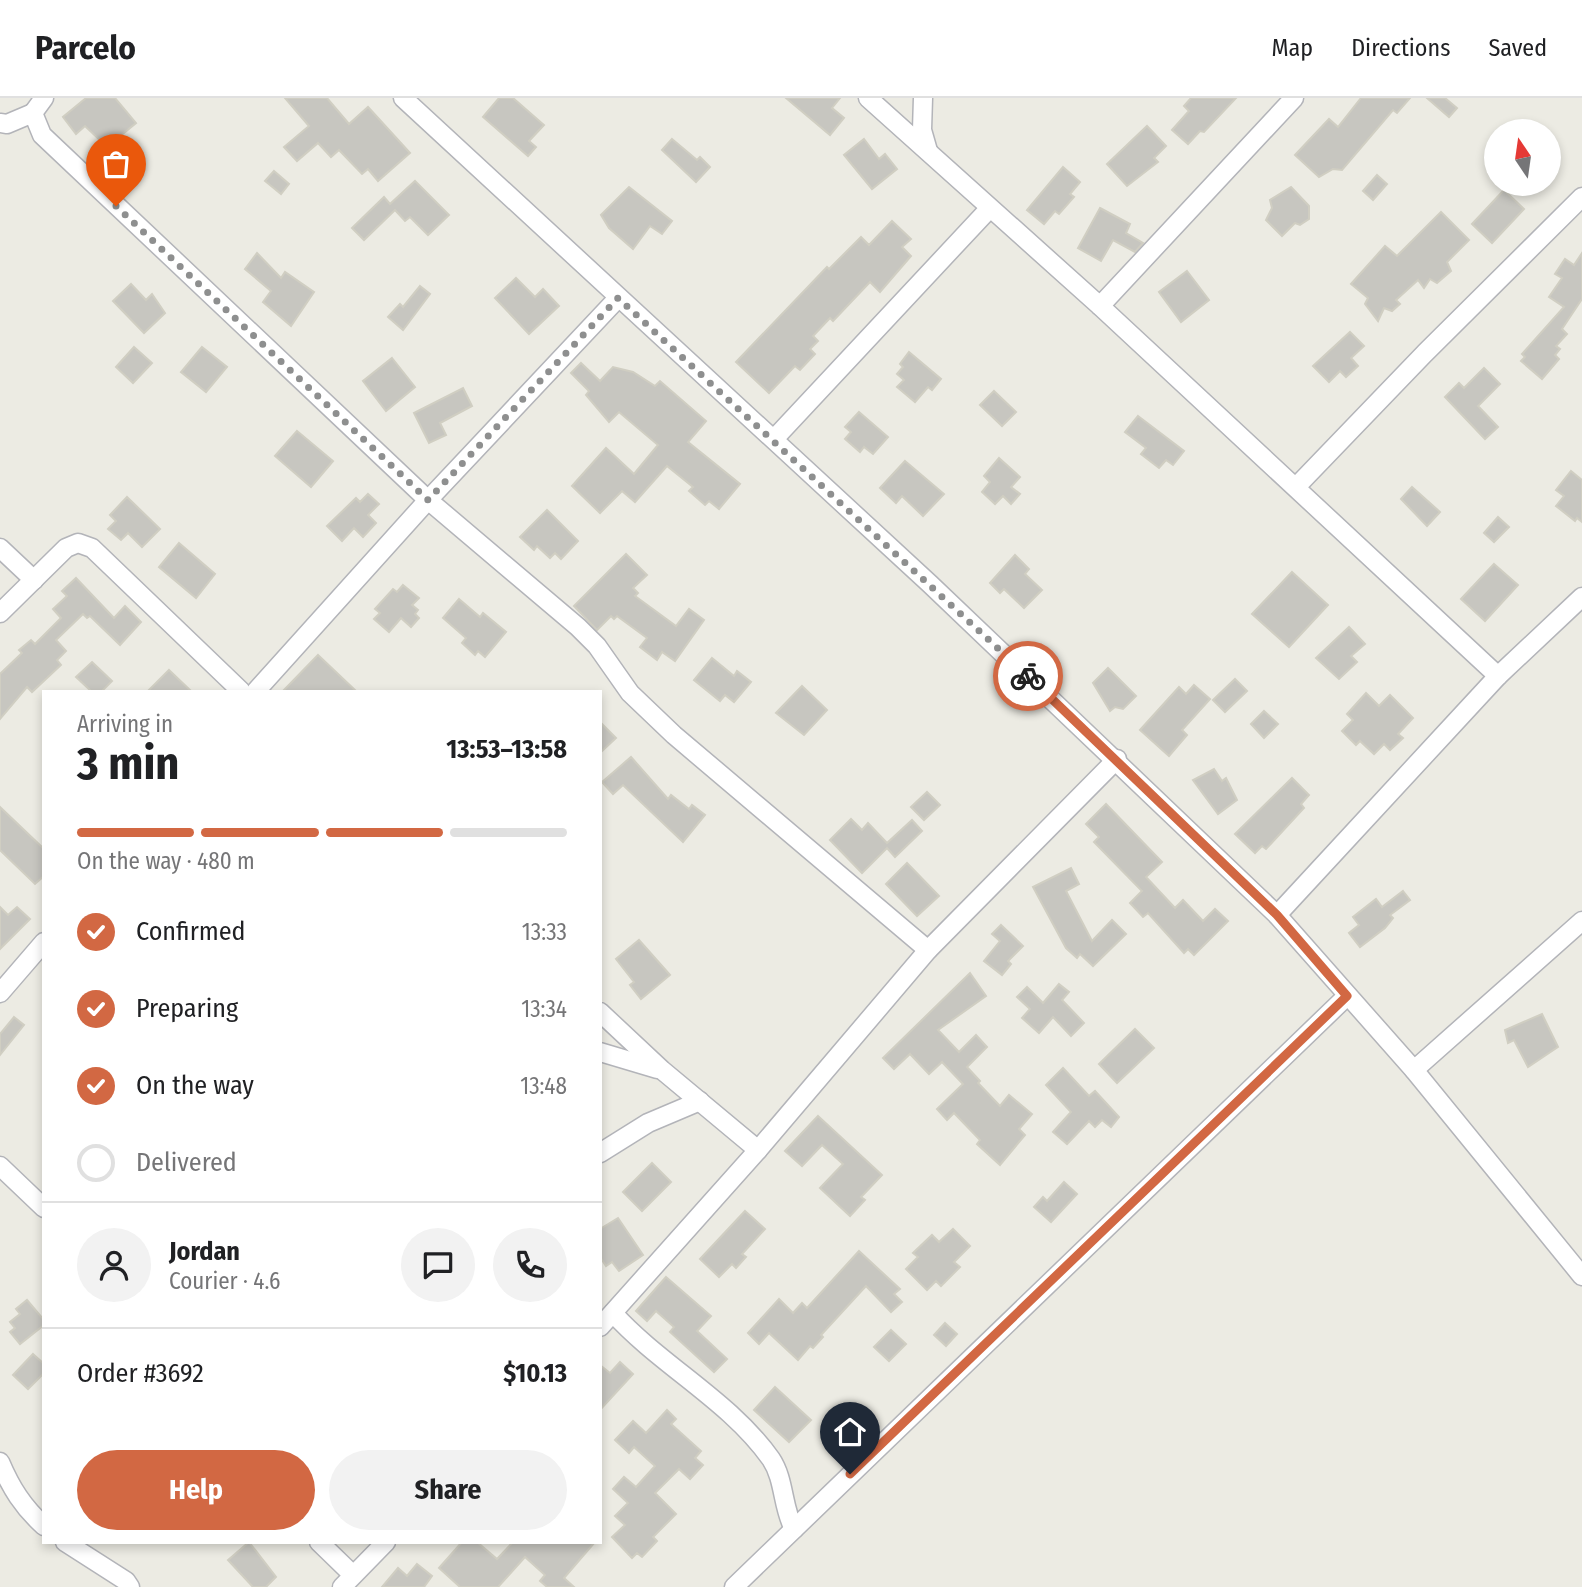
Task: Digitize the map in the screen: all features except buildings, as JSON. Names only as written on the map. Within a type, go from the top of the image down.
[{"type":"street","points":[[0,123],[16,121],[33,113],[44,98]]},
{"type":"street","points":[[403,98],[774,439],[1116,759],[1277,915],[1414,1070],[1582,1276]]},
{"type":"street","points":[[871,98],[989,209],[1100,306],[1498,676]]},
{"type":"street","points":[[923,98],[922,130],[928,151]]},
{"type":"street","points":[[1100,306],[1294,98]]},
{"type":"street","points":[[33,113],[42,135],[428,500],[578,627],[597,646],[630,693],[674,735],[928,950]]},
{"type":"street","points":[[1296,487],[1425,353],[1582,197]]},
{"type":"street","points":[[774,439],[989,209]]},
{"type":"street","points":[[257,690],[428,500],[618,298]]},
{"type":"street","points":[[0,613],[66,548],[78,542],[92,548],[240,690]]},
{"type":"street","points":[[0,548],[34,580]]},
{"type":"street","points":[[1277,915],[1498,676],[1582,597]]},
{"type":"street","points":[[794,1529],[785,1512],[780,1476],[760,1446],[712,1399],[635,1338],[607,1320],[758,1150],[928,950],[1116,759]]},
{"type":"street","points":[[1414,1070],[1582,921]]},
{"type":"street","points":[[0,993],[42,944]]},
{"type":"street","points":[[734,1587],[1347,996]]},
{"type":"street","points":[[602,1014],[662,1070],[758,1150]]},
{"type":"street","points":[[602,1053],[662,1070]]},
{"type":"street","points":[[602,1152],[648,1123],[699,1101]]},
{"type":"street","points":[[0,1166],[42,1206]]},
{"type":"street","points":[[0,1461],[10,1485],[24,1507],[42,1524]]},
{"type":"street","points":[[68,1544],[126,1581],[130,1587]]},
{"type":"street","points":[[320,1544],[347,1581],[384,1544]]},
{"type":"way so far","points":[[116,206],[428,500],[618,298],[1028,676]]},
{"type":"route","points":[[850,1474],[1347,996],[1277,915],[1028,676]]}]
